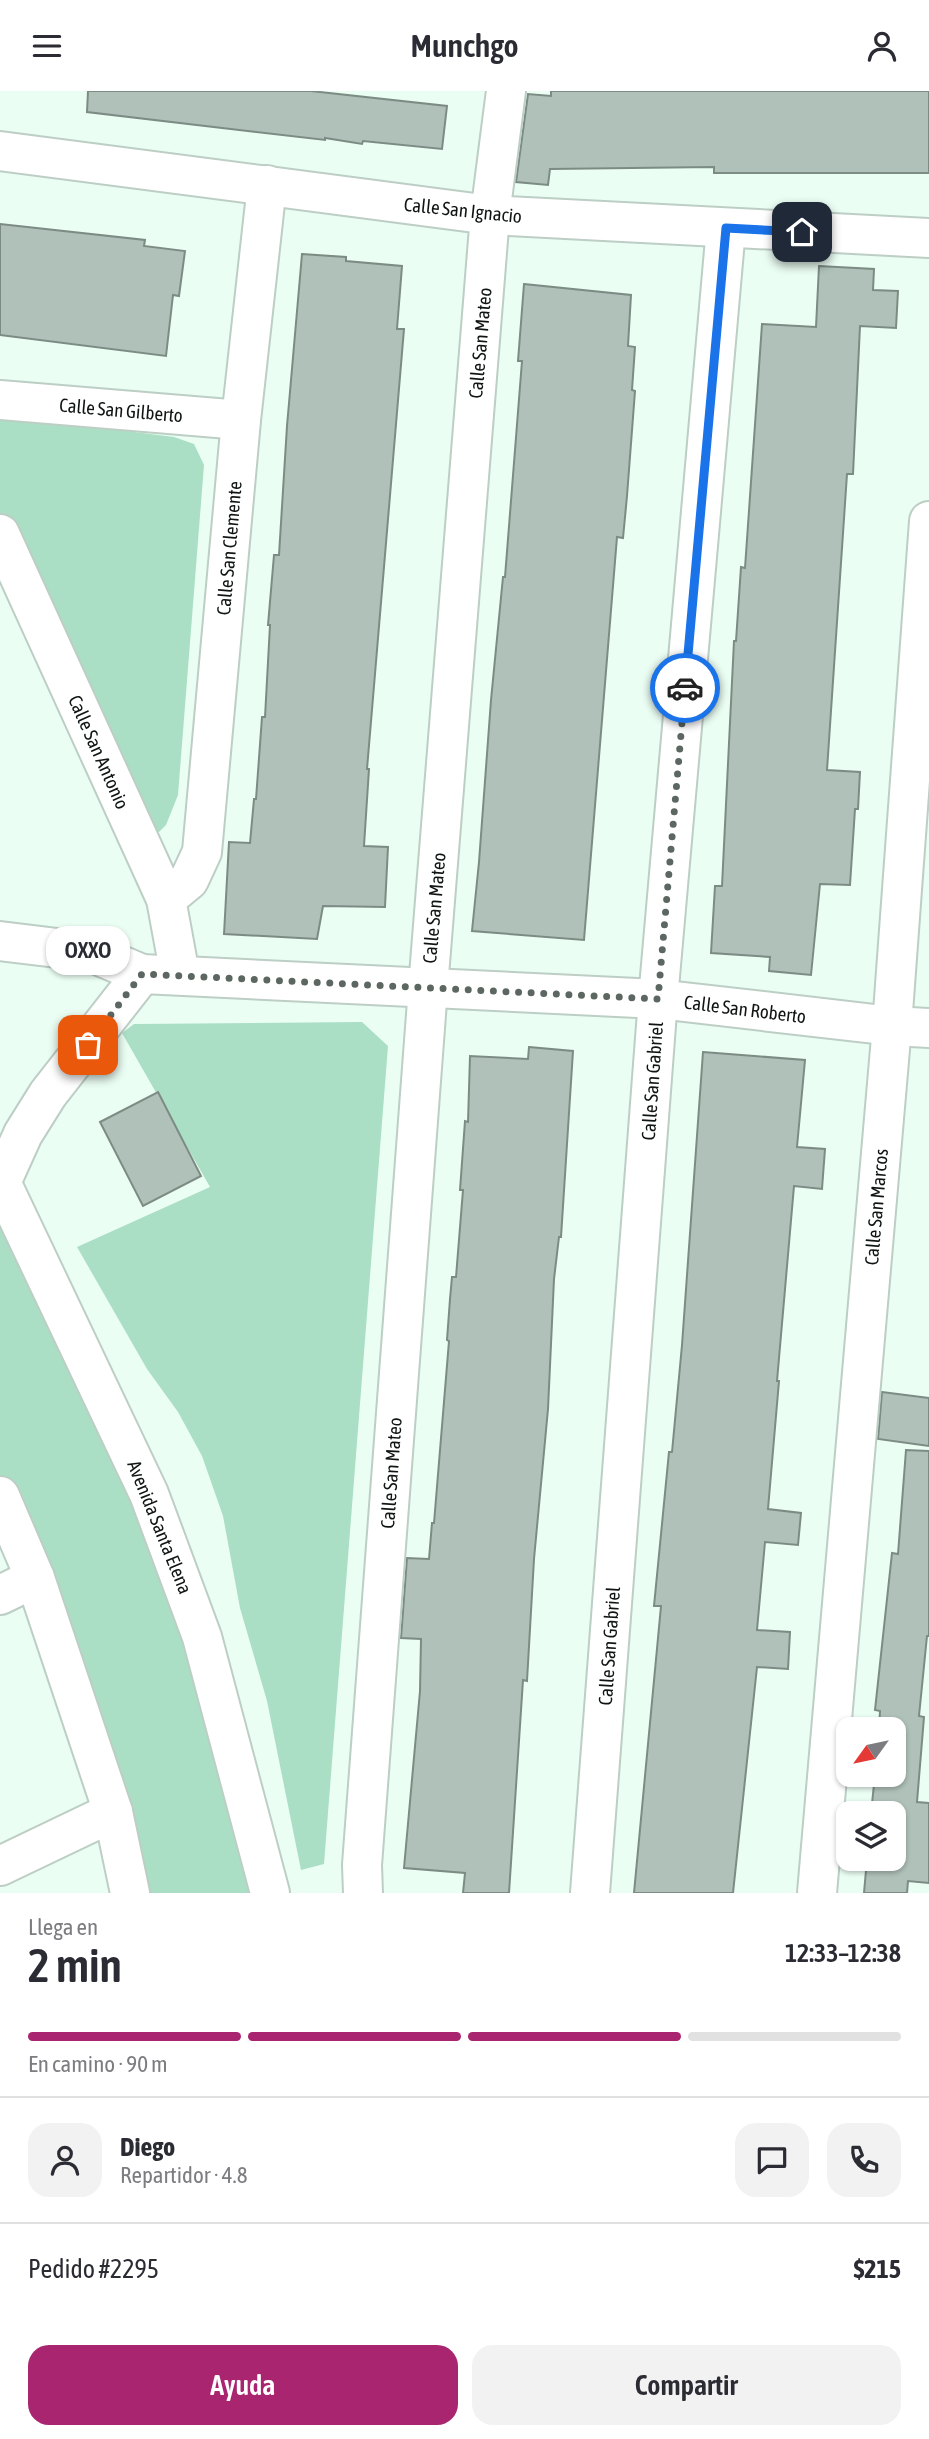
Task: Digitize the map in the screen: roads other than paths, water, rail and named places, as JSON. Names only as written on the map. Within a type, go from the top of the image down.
[{"type":"street","name":"Calle San Mateo","points":[[363,1893],[362,1865],[428,988],[490,215],[506,91]]},
{"type":"street","name":"Calle San Ignacio","points":[[0,151],[490,215],[929,238]]},
{"type":"street","name":"Calle San Clemente","points":[[166,899],[189,880],[202,852],[241,420],[267,185]]},
{"type":"street","name":"Calle San Gabriel","points":[[590,1893],[658,999],[726,228]]},
{"type":"street","name":"Calle San Gilberto","points":[[0,400],[241,420]]},
{"type":"street","name":"Calle San Marcos","points":[[817,1893],[911,1027],[929,521]]},
{"type":"street","name":"Calle San Antonio","points":[[0,534],[166,899],[180,975]]},
{"type":"street","name":"Calle San Roberto","points":[[0,941],[90,952],[142,974],[658,999],[911,1027]]},
{"type":"street","points":[[1,1183],[23,1134],[48,1094],[142,974]]},
{"type":"street","name":"Avenida Santa Elena","points":[[1,1183],[149,1494],[202,1637],[270,1893]]},
{"type":"street","points":[[0,1496],[35,1578],[113,1812],[130,1893]]},
{"type":"street","points":[[0,1595],[35,1578]]},
{"type":"street","points":[[0,1866],[113,1812]]},
{"type":"place","name":"OXXO","points":[[88,1045]]}]
